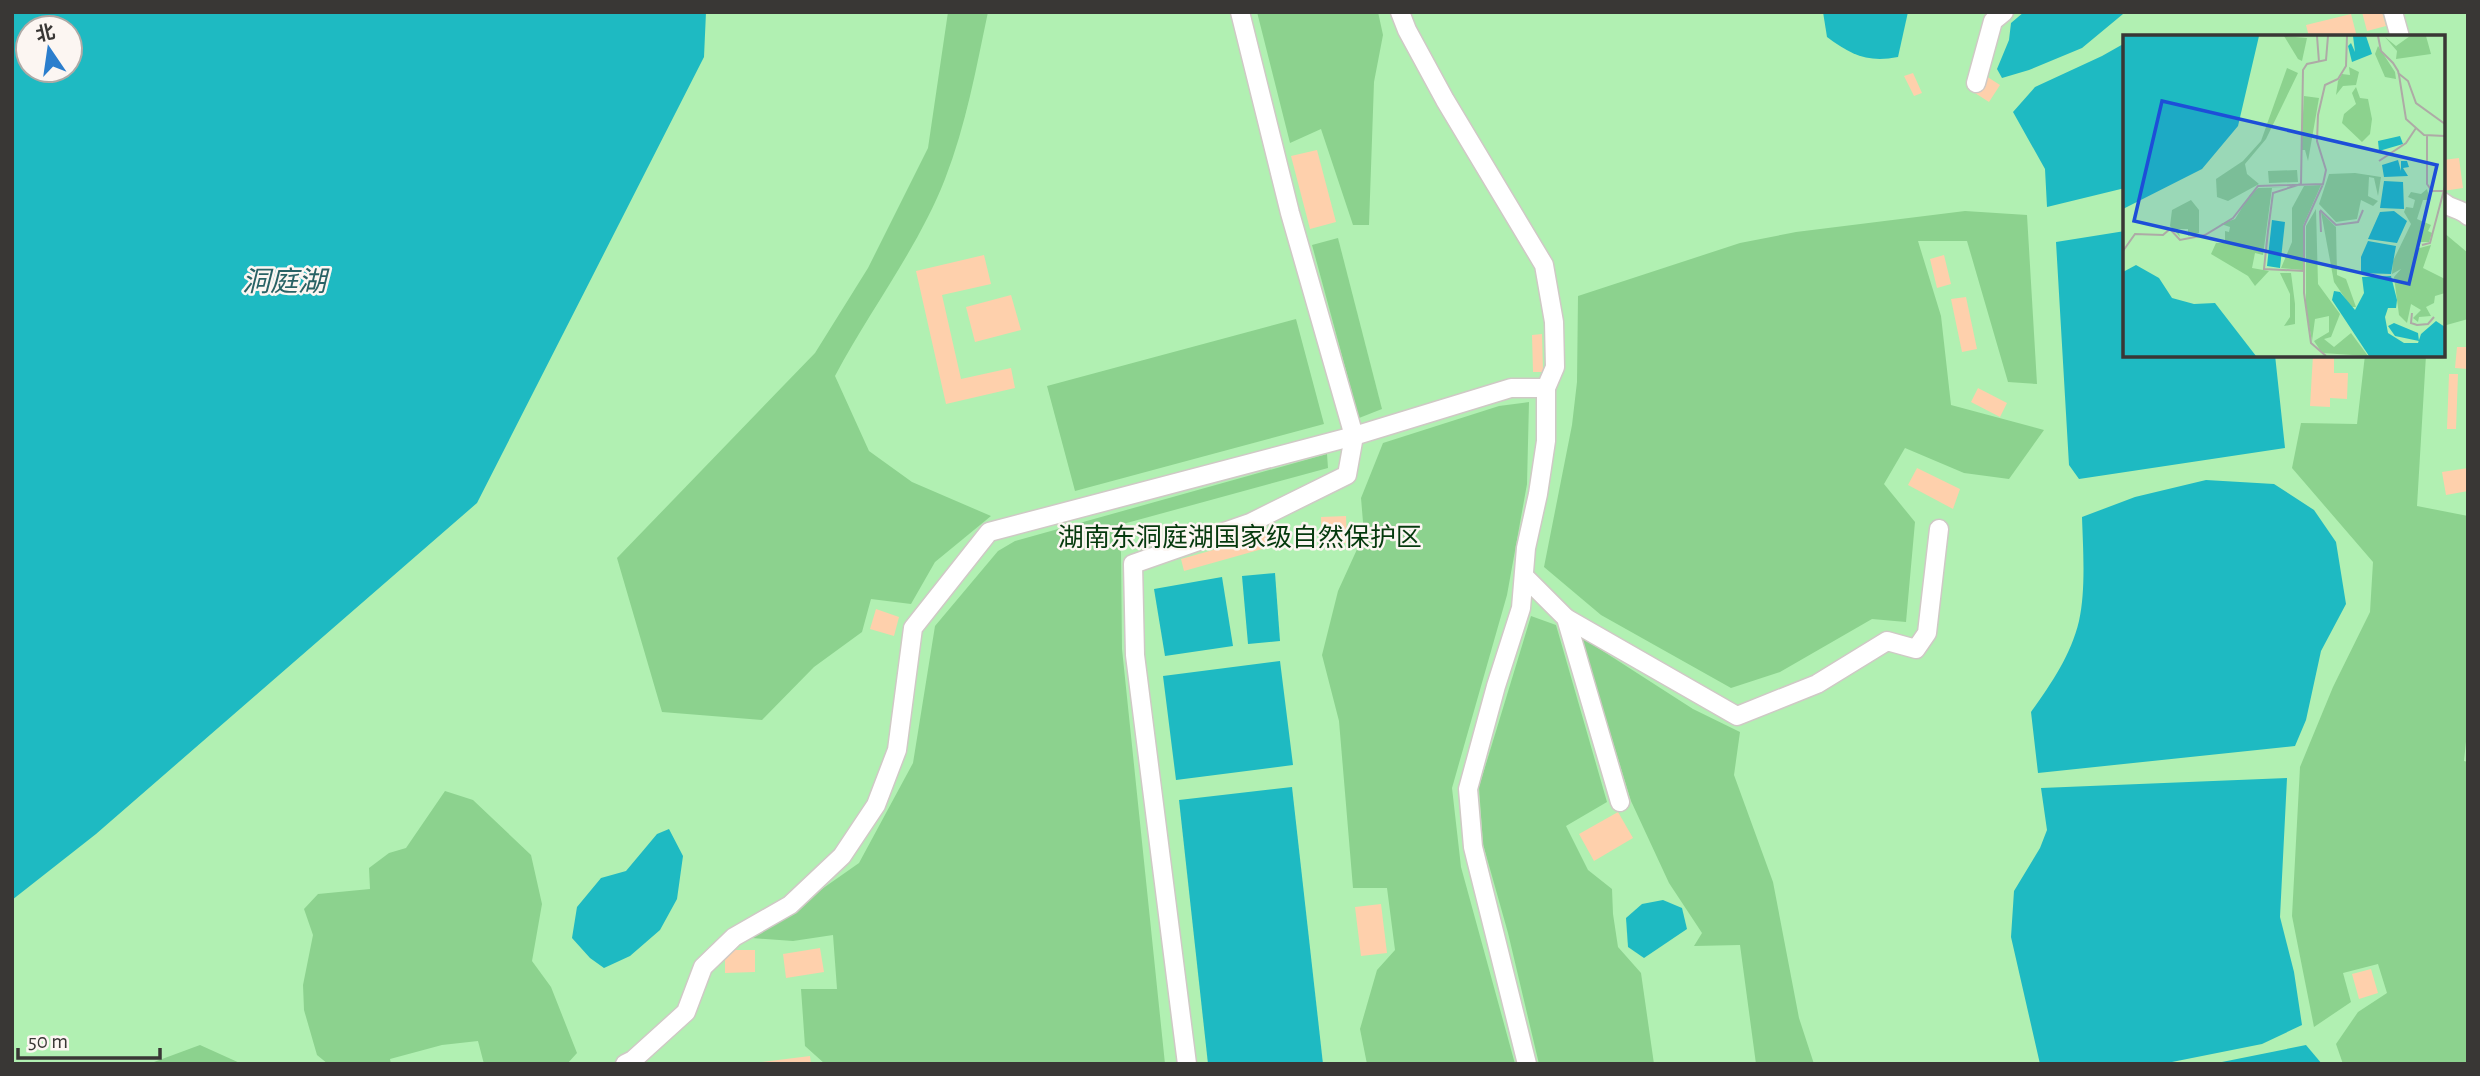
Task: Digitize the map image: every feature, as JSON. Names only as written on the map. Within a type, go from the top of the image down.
[{"type":"street","points":[[1187,1064],[1135,655],[1133,564],[1250,523],[1347,475],[1354,436],[1290,212],[1240,12]]},
{"type":"street","points":[[1400,12],[1445,100],[1544,265],[1554,322],[1555,367],[1546,388],[1546,441],[1526,548],[1521,608],[1468,789],[1473,847],[1527,1064]]},
{"type":"street","points":[[1976,83],[1993,21],[2004,12]]},
{"type":"street","points":[[2393,12],[2399,35]]},
{"type":"street","points":[[2445,204],[2461,208],[2468,216]]},
{"type":"street","points":[[625,1064],[687,1012],[703,967],[734,937],[790,905],[842,856],[876,805],[897,750],[913,628],[989,533],[1354,436],[1511,388],[1546,388]]},
{"type":"street","points":[[1524,576],[1566,618],[1737,716],[1817,684],[1887,641],[1916,649],[1927,633],[1939,529]]},
{"type":"street","points":[[1566,618],[1620,802]]},
{"type":"green space","name":"湖南东洞庭湖国家级自然保护区","points":[[12,12],[2468,12],[2468,1064],[12,1064]]},
{"type":"green space","points":[[948,12],[988,12],[959,138],[945,179],[921,230],[835,376],[869,451],[912,482],[991,516],[935,562],[911,604],[871,599],[862,632],[814,667],[762,720],[662,712],[617,558],[815,353],[868,268],[928,148]]},
{"type":"green space","points":[[1257,12],[1378,12],[1383,35],[1374,82],[1369,225],[1353,225],[1321,129],[1290,143]]},
{"type":"green space","points":[[1965,211],[2027,215],[2037,384],[2008,382],[1967,241],[1918,241],[1941,316],[1951,405],[2044,430],[2009,479],[1964,473],[1905,448],[1884,484],[1915,522],[1906,622],[1872,619],[1780,672],[1731,688],[1601,615],[1544,567],[1572,425],[1577,382],[1578,296],[1740,243],[1796,232]]},
{"type":"green space","points":[[2445,234],[2468,253],[2468,319],[2445,325]]},
{"type":"green space","points":[[1338,238],[1382,409],[1359,418],[1312,245]]},
{"type":"green space","points":[[1296,319],[1324,424],[1075,491],[1047,386]]},
{"type":"green space","points":[[2365,357],[2426,357],[2417,506],[2468,516],[2468,722],[2464,761],[2468,762],[2468,1064],[2343,1064],[2336,1044],[2358,1012],[2387,993],[2378,964],[2343,973],[2351,1002],[2314,1027],[2292,916],[2300,767],[2333,687],[2370,612],[2373,562],[2292,468],[2301,423],[2357,424]]},
{"type":"green space","points":[[1529,402],[1527,484],[1507,595],[1452,788],[1461,867],[1515,1064],[1367,1064],[1360,1029],[1377,970],[1395,950],[1387,888],[1353,888],[1339,721],[1322,655],[1338,591],[1364,534],[1361,498],[1383,443],[1499,406]]},
{"type":"green space","points":[[1327,454],[1328,468],[1112,527],[1121,552],[1122,649],[1165,1064],[825,1064],[805,1046],[801,989],[837,989],[833,935],[793,941],[752,938],[859,863],[913,763],[935,626],[998,551],[1015,541]]},
{"type":"green space","points":[[1531,616],[1556,625],[1607,802],[1566,826],[1588,870],[1612,889],[1618,947],[1641,973],[1654,1064],[1539,1064],[1508,933],[1483,844],[1479,787]]},
{"type":"green space","points":[[1581,637],[1693,709],[1740,732],[1734,775],[1773,882],[1799,1018],[1814,1064],[1756,1064],[1740,945],[1694,946],[1702,933],[1669,883],[1631,801]]},
{"type":"green space","points":[[445,791],[473,800],[531,855],[542,904],[532,961],[551,987],[577,1053],[567,1064],[484,1064],[478,1041],[442,1045],[390,1059],[391,1064],[328,1064],[317,1055],[304,1010],[303,985],[313,935],[304,909],[318,894],[370,889],[369,868],[389,853],[406,848]]},
{"type":"green space","points":[[200,1045],[242,1064],[153,1064],[154,1062]]},
{"type":"water","name":"洞庭湖","points":[[12,12],[706,12],[704,57],[477,503],[96,834],[12,900]]},
{"type":"water","points":[[1823,12],[1908,12],[1898,57],[1869,58],[1844,49],[1827,37]]},
{"type":"water","points":[[2024,12],[2123,14],[2082,48],[2002,78],[1997,69],[2009,40],[2011,23]]},
{"type":"water","points":[[2123,44],[2123,188],[2047,207],[2045,169],[2013,112],[2035,87]]},
{"type":"water","points":[[2123,231],[2123,357],[2275,357],[2285,448],[2079,479],[2069,465],[2056,242]]},
{"type":"water","points":[[2206,480],[2274,484],[2314,510],[2336,542],[2346,604],[2321,651],[2306,720],[2295,746],[2038,773],[2031,712],[2066,657],[2079,621],[2083,583],[2082,517],[2135,497]]},
{"type":"water","points":[[1275,573],[1280,641],[1248,644],[1242,576]]},
{"type":"water","points":[[1222,577],[1233,646],[1165,656],[1154,589]]},
{"type":"water","points":[[1280,661],[1293,765],[1176,780],[1163,676]]},
{"type":"water","points":[[2287,778],[2280,917],[2294,972],[2302,1025],[2262,1044],[2162,1064],[2040,1064],[2011,937],[2014,891],[2040,848],[2047,830],[2041,788]]},
{"type":"water","points":[[1292,787],[1323,1064],[1208,1064],[1179,800]]},
{"type":"water","points":[[669,829],[683,856],[677,899],[660,930],[630,956],[604,968],[590,958],[572,938],[577,907],[601,878],[626,871],[657,834]]},
{"type":"water","points":[[1663,900],[1682,908],[1687,929],[1644,958],[1628,947],[1626,918],[1642,904]]},
{"type":"water","points":[[2306,1045],[2322,1064],[2212,1064]]},
{"type":"building","points":[[2362,12],[2382,12],[2386,26],[2367,31]]},
{"type":"building","points":[[2351,14],[2356,35],[2308,35],[2306,25]]},
{"type":"building","points":[[1913,73],[1922,93],[1914,96],[1904,76]]},
{"type":"building","points":[[1986,76],[2000,85],[1989,102],[1975,93]]},
{"type":"building","points":[[1317,150],[1336,222],[1310,229],[1291,156]]},
{"type":"building","points":[[2459,158],[2463,188],[2445,191],[2445,160]]},
{"type":"building","points":[[984,255],[991,284],[942,295],[961,379],[1011,368],[1015,388],[946,404],[916,271]]},
{"type":"building","points":[[1944,255],[1951,284],[1937,288],[1930,259]]},
{"type":"building","points":[[1011,295],[1021,330],[975,342],[966,307]]},
{"type":"building","points":[[1966,297],[1977,349],[1962,352],[1951,299]]},
{"type":"building","points":[[1542,334],[1543,372],[1533,372],[1532,335]]},
{"type":"building","points":[[2457,347],[2468,347],[2468,369],[2455,368]]},
{"type":"building","points":[[2313,357],[2334,357],[2334,373],[2348,373],[2347,399],[2330,398],[2330,407],[2310,406]]},
{"type":"building","points":[[2449,374],[2458,374],[2456,429],[2447,429]]},
{"type":"building","points":[[1978,388],[2007,403],[2000,417],[1971,402]]},
{"type":"building","points":[[1917,468],[1960,489],[1953,509],[1908,485]]},
{"type":"building","points":[[2468,468],[2468,491],[2446,495],[2442,472]]},
{"type":"building","points":[[1346,516],[1347,543],[1322,543],[1321,517]]},
{"type":"building","points":[[1277,532],[1280,544],[1184,571],[1181,559]]},
{"type":"building","points":[[876,609],[899,617],[894,636],[870,629]]},
{"type":"building","points":[[1618,812],[1633,838],[1594,861],[1579,834]]},
{"type":"building","points":[[1381,904],[1387,953],[1361,956],[1355,907]]},
{"type":"building","points":[[820,948],[824,972],[786,978],[783,954]]},
{"type":"building","points":[[725,950],[755,950],[755,972],[725,973]]},
{"type":"building","points":[[2371,969],[2378,993],[2359,999],[2352,974]]},
{"type":"building","points":[[810,1056],[811,1064],[761,1062]]}]
